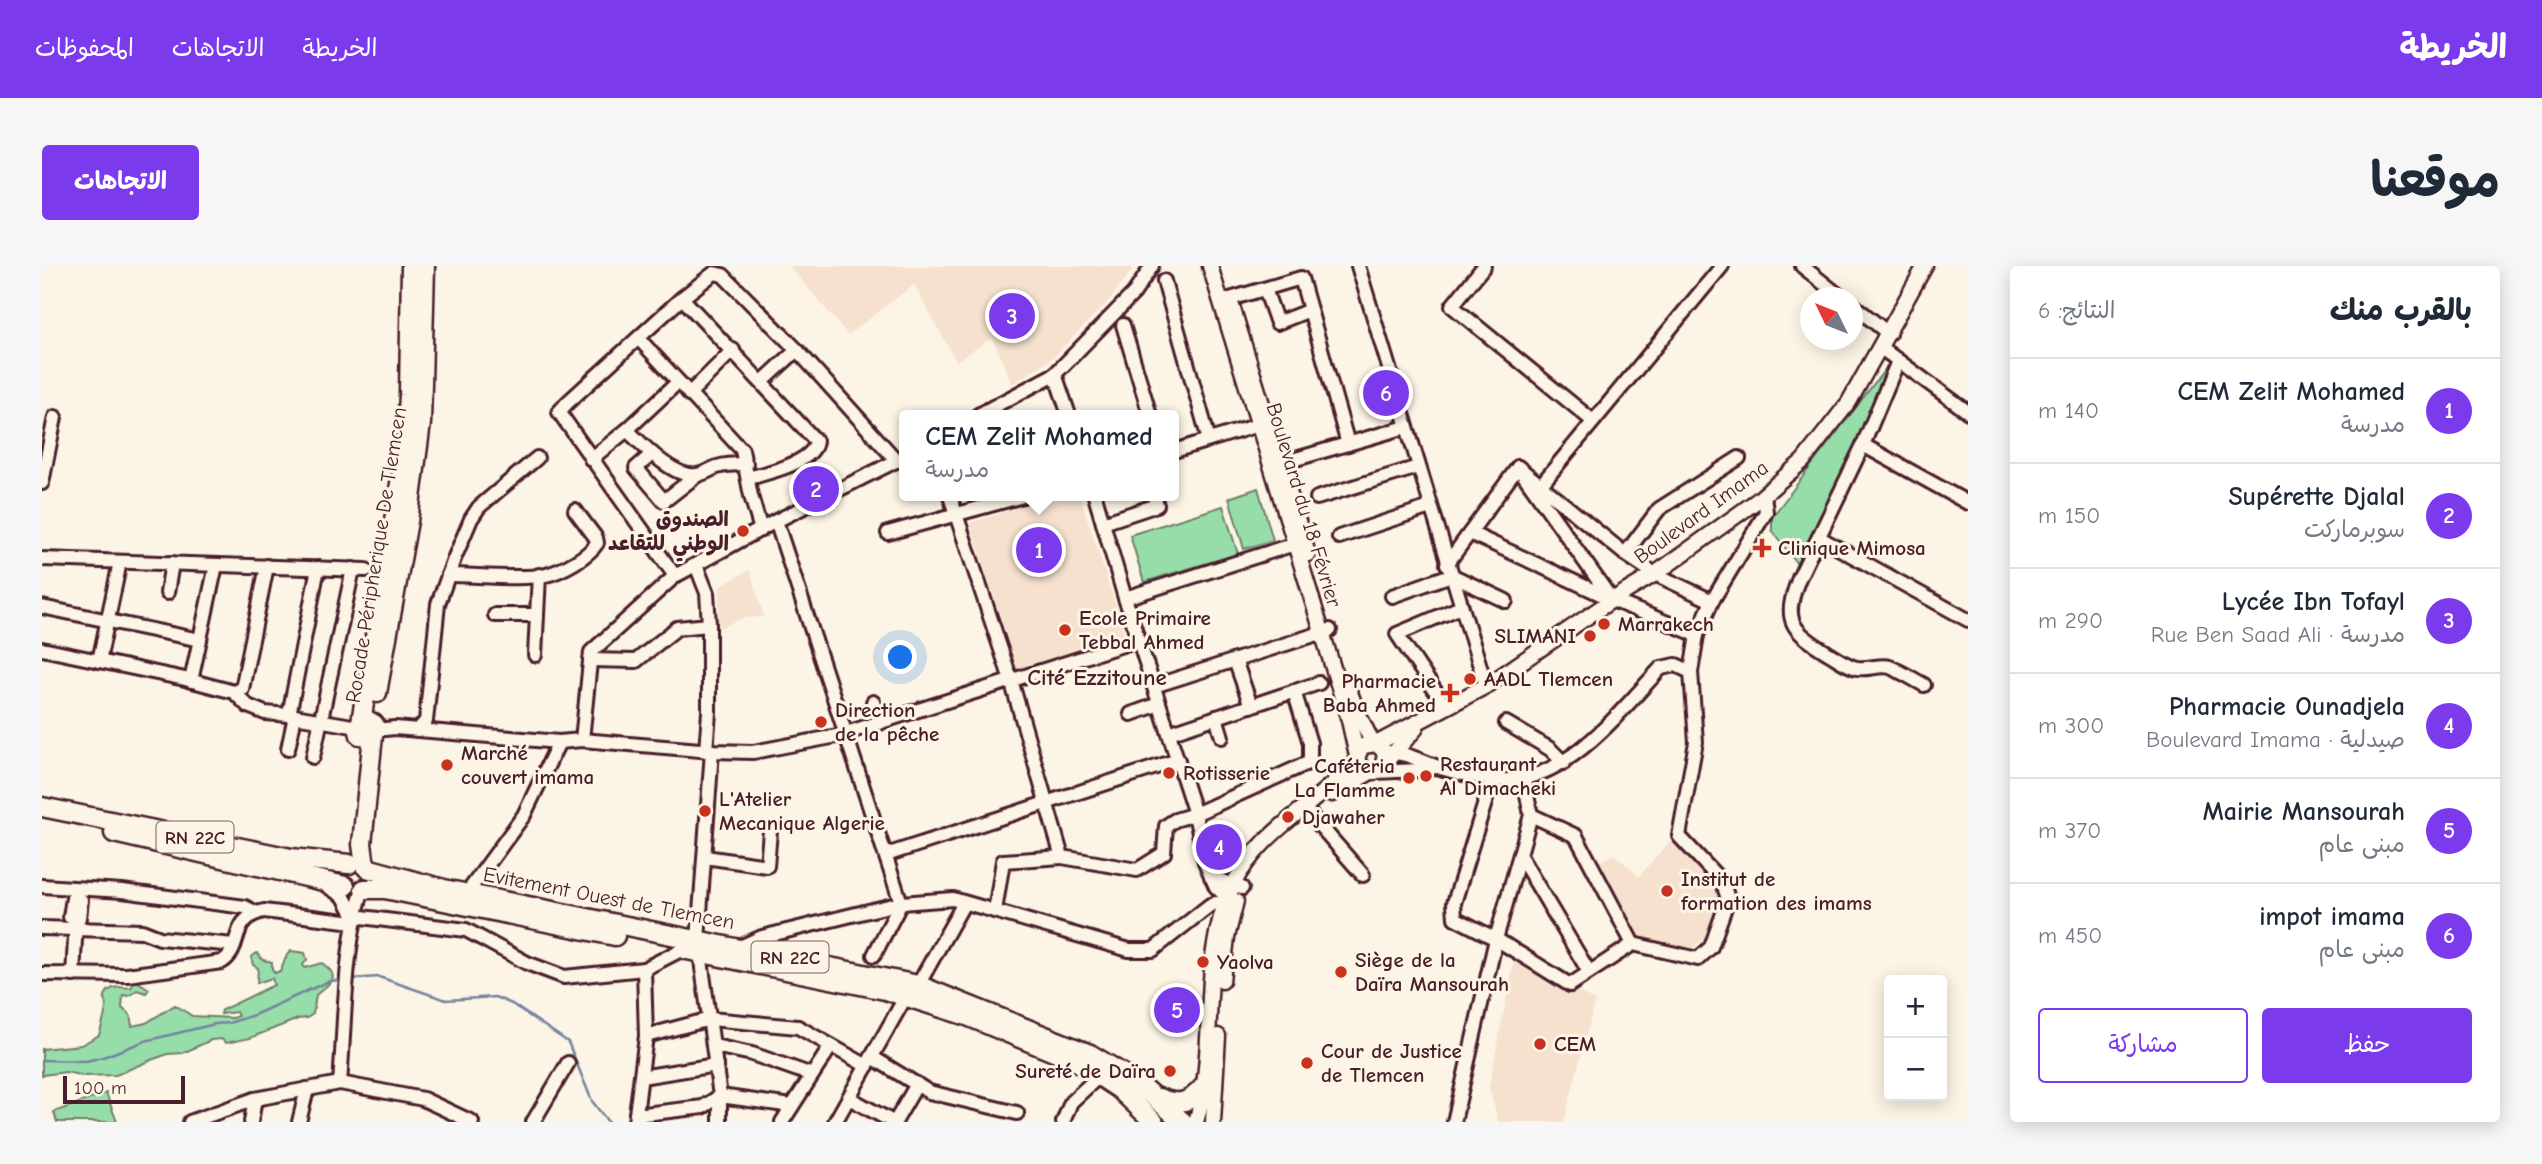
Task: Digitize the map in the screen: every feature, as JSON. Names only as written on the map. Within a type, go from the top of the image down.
[{"type":"highway","points":[[358,865],[371,877],[355,888],[342,876],[358,865],[362,844],[367,729],[405,453],[409,395],[411,266]]},
{"type":"highway","name":"Rocade Péripherique De Tlemcen","points":[[367,729],[374,707],[408,521],[421,424],[425,266]]},
{"type":"highway","name":"Evitement Ouest de Tlemcen","points":[[42,807],[291,858],[358,865],[693,948],[810,974],[912,990],[967,1016],[1079,1062],[1135,1102],[1154,1122]]},
{"type":"highway","name":"Evitement Ouest de Tlemcen","points":[[42,818],[355,888],[380,888],[693,948],[740,947],[912,990],[1090,1054],[1150,1093],[1183,1122]]},
{"type":"highway","points":[[1150,1093],[1161,1099],[1181,1103],[1191,1100],[1204,1086]]},
{"type":"main road","name":"Boulevard du 18 Février","points":[[1210,266],[1258,425],[1300,542]]},
{"type":"main road","name":"Boulevard du 18 Février","points":[[1221,266],[1282,463],[1357,757]]},
{"type":"main road","name":"Boulevard Imama","points":[[1238,886],[1265,853],[1308,812],[1427,717],[1486,685],[1655,574],[1764,494],[1803,461],[1849,402],[1925,266]]},
{"type":"main road","name":"Boulevard du 18 Février","points":[[1326,632],[1356,709],[1380,757]]},
{"type":"main road","name":"Boulevard Imama","points":[[1196,1122],[1204,1086],[1216,937],[1229,903],[1265,841],[1357,757],[1363,746],[1380,757]]},
{"type":"main road","points":[[1357,757],[1363,769],[1380,757]]},
{"type":"main road","name":"Boulevard Imama","points":[[1213,1122],[1229,903]]},
{"type":"street","points":[[1134,293],[1152,266]]},
{"type":"street","points":[[987,410],[1055,374],[1158,266]]},
{"type":"street","points":[[1358,266],[1486,685]]},
{"type":"street","points":[[1485,266],[1452,306],[1593,421]]},
{"type":"street","points":[[1540,486],[1722,266]]},
{"type":"street","points":[[1802,266],[1828,287]]},
{"type":"street","points":[[675,576],[559,412],[682,298],[714,273],[718,272],[797,350],[899,457]]},
{"type":"street","points":[[1230,299],[1301,278],[1348,444]]},
{"type":"street","points":[[1164,281],[1209,440]]},
{"type":"street","points":[[1265,289],[1277,323],[1310,310]]},
{"type":"street","points":[[682,298],[813,436],[816,444],[812,451],[795,462],[748,478]]},
{"type":"street","points":[[1863,313],[1889,334]]},
{"type":"street","points":[[1123,325],[1148,410]]},
{"type":"street","points":[[639,338],[742,450],[761,530]]},
{"type":"street","points":[[1881,348],[1968,412]]},
{"type":"street","points":[[689,394],[733,350]]},
{"type":"street","points":[[762,382],[797,350]]},
{"type":"street","points":[[1898,361],[1863,445],[1799,578],[1791,598],[1792,621],[1798,632],[1852,666],[1885,666],[1924,685]]},
{"type":"street","points":[[1055,374],[1067,410]]},
{"type":"street","points":[[591,459],[627,430],[678,382]]},
{"type":"street","points":[[42,483],[55,417]]},
{"type":"street","points":[[1179,449],[1258,425]]},
{"type":"street","points":[[1282,463],[1406,427]]},
{"type":"street","points":[[627,430],[652,454],[674,469],[696,476]]},
{"type":"street","points":[[1863,445],[1968,503]]},
{"type":"street","points":[[652,454],[636,468],[664,501],[696,476],[719,466],[746,464]]},
{"type":"street","points":[[418,730],[426,721],[438,604],[447,575],[471,519],[479,507],[537,458]]},
{"type":"street","points":[[1625,554],[1659,509],[1739,458]]},
{"type":"street","points":[[582,740],[591,652],[675,576],[776,521],[899,460]]},
{"type":"street","points":[[1317,498],[1418,467]]},
{"type":"street","points":[[1518,467],[1625,554],[1655,574],[1712,601]]},
{"type":"street","points":[[1392,596],[1449,570],[1470,533],[1518,467]]},
{"type":"street","points":[[1518,467],[1612,600]]},
{"type":"street","points":[[1492,780],[1454,903],[1455,918],[1496,939],[1570,985],[1633,944],[1698,959],[1711,947],[1728,899],[1723,883],[1679,836],[1696,742],[1691,673],[1697,635],[1712,601],[1766,512],[1764,494]]},
{"type":"street","points":[[952,501],[1011,680],[1062,857]]},
{"type":"street","points":[[888,533],[1004,501]]},
{"type":"street","points":[[1096,501],[1195,814],[1205,862],[1220,893],[1229,903]]},
{"type":"street","points":[[1103,523],[1157,505],[1156,501]]},
{"type":"street","points":[[1339,537],[1430,507]]},
{"type":"street","points":[[447,575],[548,575],[593,550],[597,543],[575,510]]},
{"type":"street","points":[[776,521],[901,903],[874,955]]},
{"type":"street","points":[[1470,533],[1612,600],[1697,635]]},
{"type":"street","points":[[1820,538],[1968,620]]},
{"type":"street","points":[[1125,598],[1300,542]]},
{"type":"street","points":[[42,559],[359,570],[313,757]]},
{"type":"street","points":[[99,661],[120,562]]},
{"type":"street","points":[[167,593],[172,563]]},
{"type":"street","points":[[191,681],[216,565]]},
{"type":"street","points":[[696,565],[707,593],[709,751],[705,857],[693,948],[710,1019],[720,1096],[720,1122]]},
{"type":"street","points":[[239,693],[267,566]]},
{"type":"street","points":[[288,749],[318,568]]},
{"type":"street","points":[[1449,570],[1506,601]]},
{"type":"street","points":[[535,655],[539,575]]},
{"type":"street","points":[[42,607],[200,640]]},
{"type":"street","points":[[1446,707],[1397,634],[1461,607]]},
{"type":"street","points":[[495,615],[537,615]]},
{"type":"street","points":[[590,660],[636,661],[677,628],[709,625]]},
{"type":"street","points":[[1154,686],[1326,632]]},
{"type":"street","points":[[42,649],[239,693],[258,711],[367,729],[753,752],[847,733],[1139,640]]},
{"type":"street","points":[[1235,660],[1251,706]]},
{"type":"street","points":[[1380,757],[1424,760],[1436,766],[1492,780],[1524,780],[1564,763],[1661,668],[1676,665],[1691,673]]},
{"type":"street","points":[[1169,733],[1319,683]]},
{"type":"street","points":[[995,911],[1003,861],[1062,857],[1137,870],[1164,853],[1166,826],[1175,820],[1195,814],[1310,762],[1310,743],[1294,691]]},
{"type":"street","points":[[873,702],[880,723]]},
{"type":"street","points":[[1131,714],[1159,704]]},
{"type":"street","points":[[1216,718],[1222,737]]},
{"type":"street","points":[[1506,723],[1550,749],[1564,763]]},
{"type":"street","points":[[467,893],[524,815],[559,741]]},
{"type":"street","points":[[1380,757],[1420,770],[1436,766]]},
{"type":"street","points":[[886,855],[1178,760]]},
{"type":"street","points":[[1454,1122],[1496,939],[1531,815],[1524,780]]},
{"type":"street","points":[[1308,812],[1363,875]]},
{"type":"street","points":[[1531,815],[1576,836],[1633,944]]},
{"type":"street","points":[[705,857],[767,866],[770,831]]},
{"type":"street","points":[[1520,856],[1589,972]]},
{"type":"street","points":[[262,866],[267,870],[328,886],[344,897],[354,919]]},
{"type":"street","points":[[1211,877],[1238,886]]},
{"type":"street","points":[[42,886],[122,891],[245,907],[257,913]]},
{"type":"street","points":[[340,1083],[355,888]]},
{"type":"street","points":[[354,919],[373,894],[399,897],[410,894]]},
{"type":"street","points":[[740,947],[762,937],[901,903],[953,899],[1129,950],[1153,950],[1210,905],[1229,903]]},
{"type":"street","points":[[835,1122],[964,903]]},
{"type":"street","points":[[42,974],[127,975],[213,964],[229,957],[240,925],[264,911],[466,930],[527,963],[564,977],[644,969],[693,948]]},
{"type":"street","points":[[42,928],[76,924],[142,931],[160,938],[234,945]]},
{"type":"street","points":[[74,975],[76,924]]},
{"type":"street","points":[[644,969],[646,1036],[636,1118],[703,1107],[720,1096],[792,1106]]},
{"type":"street","points":[[646,1036],[710,1019],[798,1027],[831,1046],[869,1061],[929,1092],[1017,1113]]},
{"type":"street","points":[[714,1046],[752,1054],[812,1075]]},
{"type":"street","points":[[782,1122],[831,1046]]},
{"type":"street","points":[[534,1122],[568,1063]]},
{"type":"street","points":[[641,1077],[716,1065]]},
{"type":"street","points":[[1063,1122],[1071,1102],[1100,1075]]},
{"type":"street","points":[[190,1122],[255,1099],[340,1083],[423,1099],[472,1122]]},
{"type":"street","points":[[849,1098],[894,1122],[917,1084]]},
{"type":"street","points":[[299,1122],[307,1089]]},
{"type":"street","points":[[251,1122],[255,1099]]},
{"type":"shaded area","points":[[789,266],[1135,266],[1112,297],[1054,357],[1012,384],[992,338],[956,361],[914,285],[848,335]]},
{"type":"shaded area","points":[[1041,501],[1082,501],[1126,637],[1018,671],[970,523]]},
{"type":"shaded area","points":[[750,570],[764,617],[742,618],[721,628],[718,621],[720,586]]},
{"type":"shaded area","name":"Institut de formation des imams","points":[[1672,839],[1717,885],[1721,897],[1706,938],[1688,951],[1638,936],[1599,862],[1614,854],[1639,876]]},
{"type":"shaded area","name":"CEM","points":[[1514,960],[1595,1001],[1564,1122],[1498,1122],[1489,1087]]},
{"type":"green space","points":[[1886,368],[1889,369],[1861,440],[1800,568],[1772,530],[1772,517]]},
{"type":"green space","points":[[1258,488],[1273,540],[1244,549],[1229,498]]},
{"type":"green space","points":[[1223,506],[1238,554],[1144,582],[1130,535]]},
{"type":"green space","points":[[291,951],[305,953],[307,960],[304,968],[322,963],[333,977],[316,995],[313,1014],[307,1018],[250,1038],[226,1043],[221,1039],[211,1040],[183,1053],[168,1054],[116,1075],[84,1076],[66,1072],[42,1075],[42,1049],[81,1045],[99,1035],[106,1010],[105,996],[113,988],[131,988],[135,980],[149,989],[146,993],[137,990],[129,996],[123,995],[122,1008],[130,1015],[132,1026],[146,1023],[175,1005],[192,1016],[233,1018],[238,1016],[236,1012],[221,1014],[222,1010],[274,985],[272,978],[257,983],[258,968],[253,965],[251,957],[257,953],[263,960],[272,962],[275,973],[280,971]]},
{"type":"green space","points":[[106,1093],[117,1122],[57,1122],[54,1112]]},
{"type":"waterway","points":[[350,979],[379,977],[446,1000],[495,997],[512,1004],[568,1042],[592,1101],[608,1122]]},
{"type":"waterway","points":[[42,1060],[86,1061],[103,1057],[145,1041],[229,1023],[254,1015],[329,981],[344,980]]},
{"type":"place","name":"Lycée Ibn Tofayl","points":[[1012,316]]},
{"type":"place","name":"impot imama","points":[[1386,393]]},
{"type":"place","name":"Supérette Djalal","points":[[816,489]]},
{"type":"place","name":"الصندوق الوطني للتقاعد","points":[[743,531]]},
{"type":"place","name":"Clinique Mimosa","points":[[1762,548]]},
{"type":"place","name":"CEM Zelit Mohamed","points":[[1039,550]]},
{"type":"place","name":"Marrakech","points":[[1604,624]]},
{"type":"place","name":"Ecole Primaire Tebbal Ahmed","points":[[1065,630]]},
{"type":"place","name":"SLIMANI","points":[[1590,636]]},
{"type":"place","name":"AADL Tlemcen","points":[[1470,679]]},
{"type":"place","name":"Pharmacie Baba Ahmed","points":[[1450,693]]},
{"type":"place","name":"Direction de la pêche","points":[[821,722]]},
{"type":"place","name":"Marché couvert imama","points":[[447,765]]},
{"type":"place","name":"Rotisserie","points":[[1169,773]]},
{"type":"place","name":"Restaurant Al Dimacheki","points":[[1426,776]]},
{"type":"place","name":"Caféteria La Flamme","points":[[1409,778]]},
{"type":"place","name":"L'Atelier Mecanique Algerie","points":[[705,811]]},
{"type":"place","name":"Djawaher","points":[[1288,817]]},
{"type":"place","name":"Pharmacie Ounadjela","points":[[1219,847]]},
{"type":"place","name":"Institut de formation des imams","points":[[1667,891]]},
{"type":"place","name":"Yaolva","points":[[1203,962]]},
{"type":"place","name":"Siège de la Daïra Mansourah","points":[[1341,972]]},
{"type":"place","name":"Mairie Mansourah","points":[[1177,1010]]},
{"type":"place","name":"CEM","points":[[1540,1044]]},
{"type":"place","name":"Cour de Justice de Tlemcen","points":[[1307,1063]]},
{"type":"place","name":"Sureté de Daïra","points":[[1170,1071]]},
{"type":"district","name":"Cité Ezzitoune","points":[[1097,677]]}]
